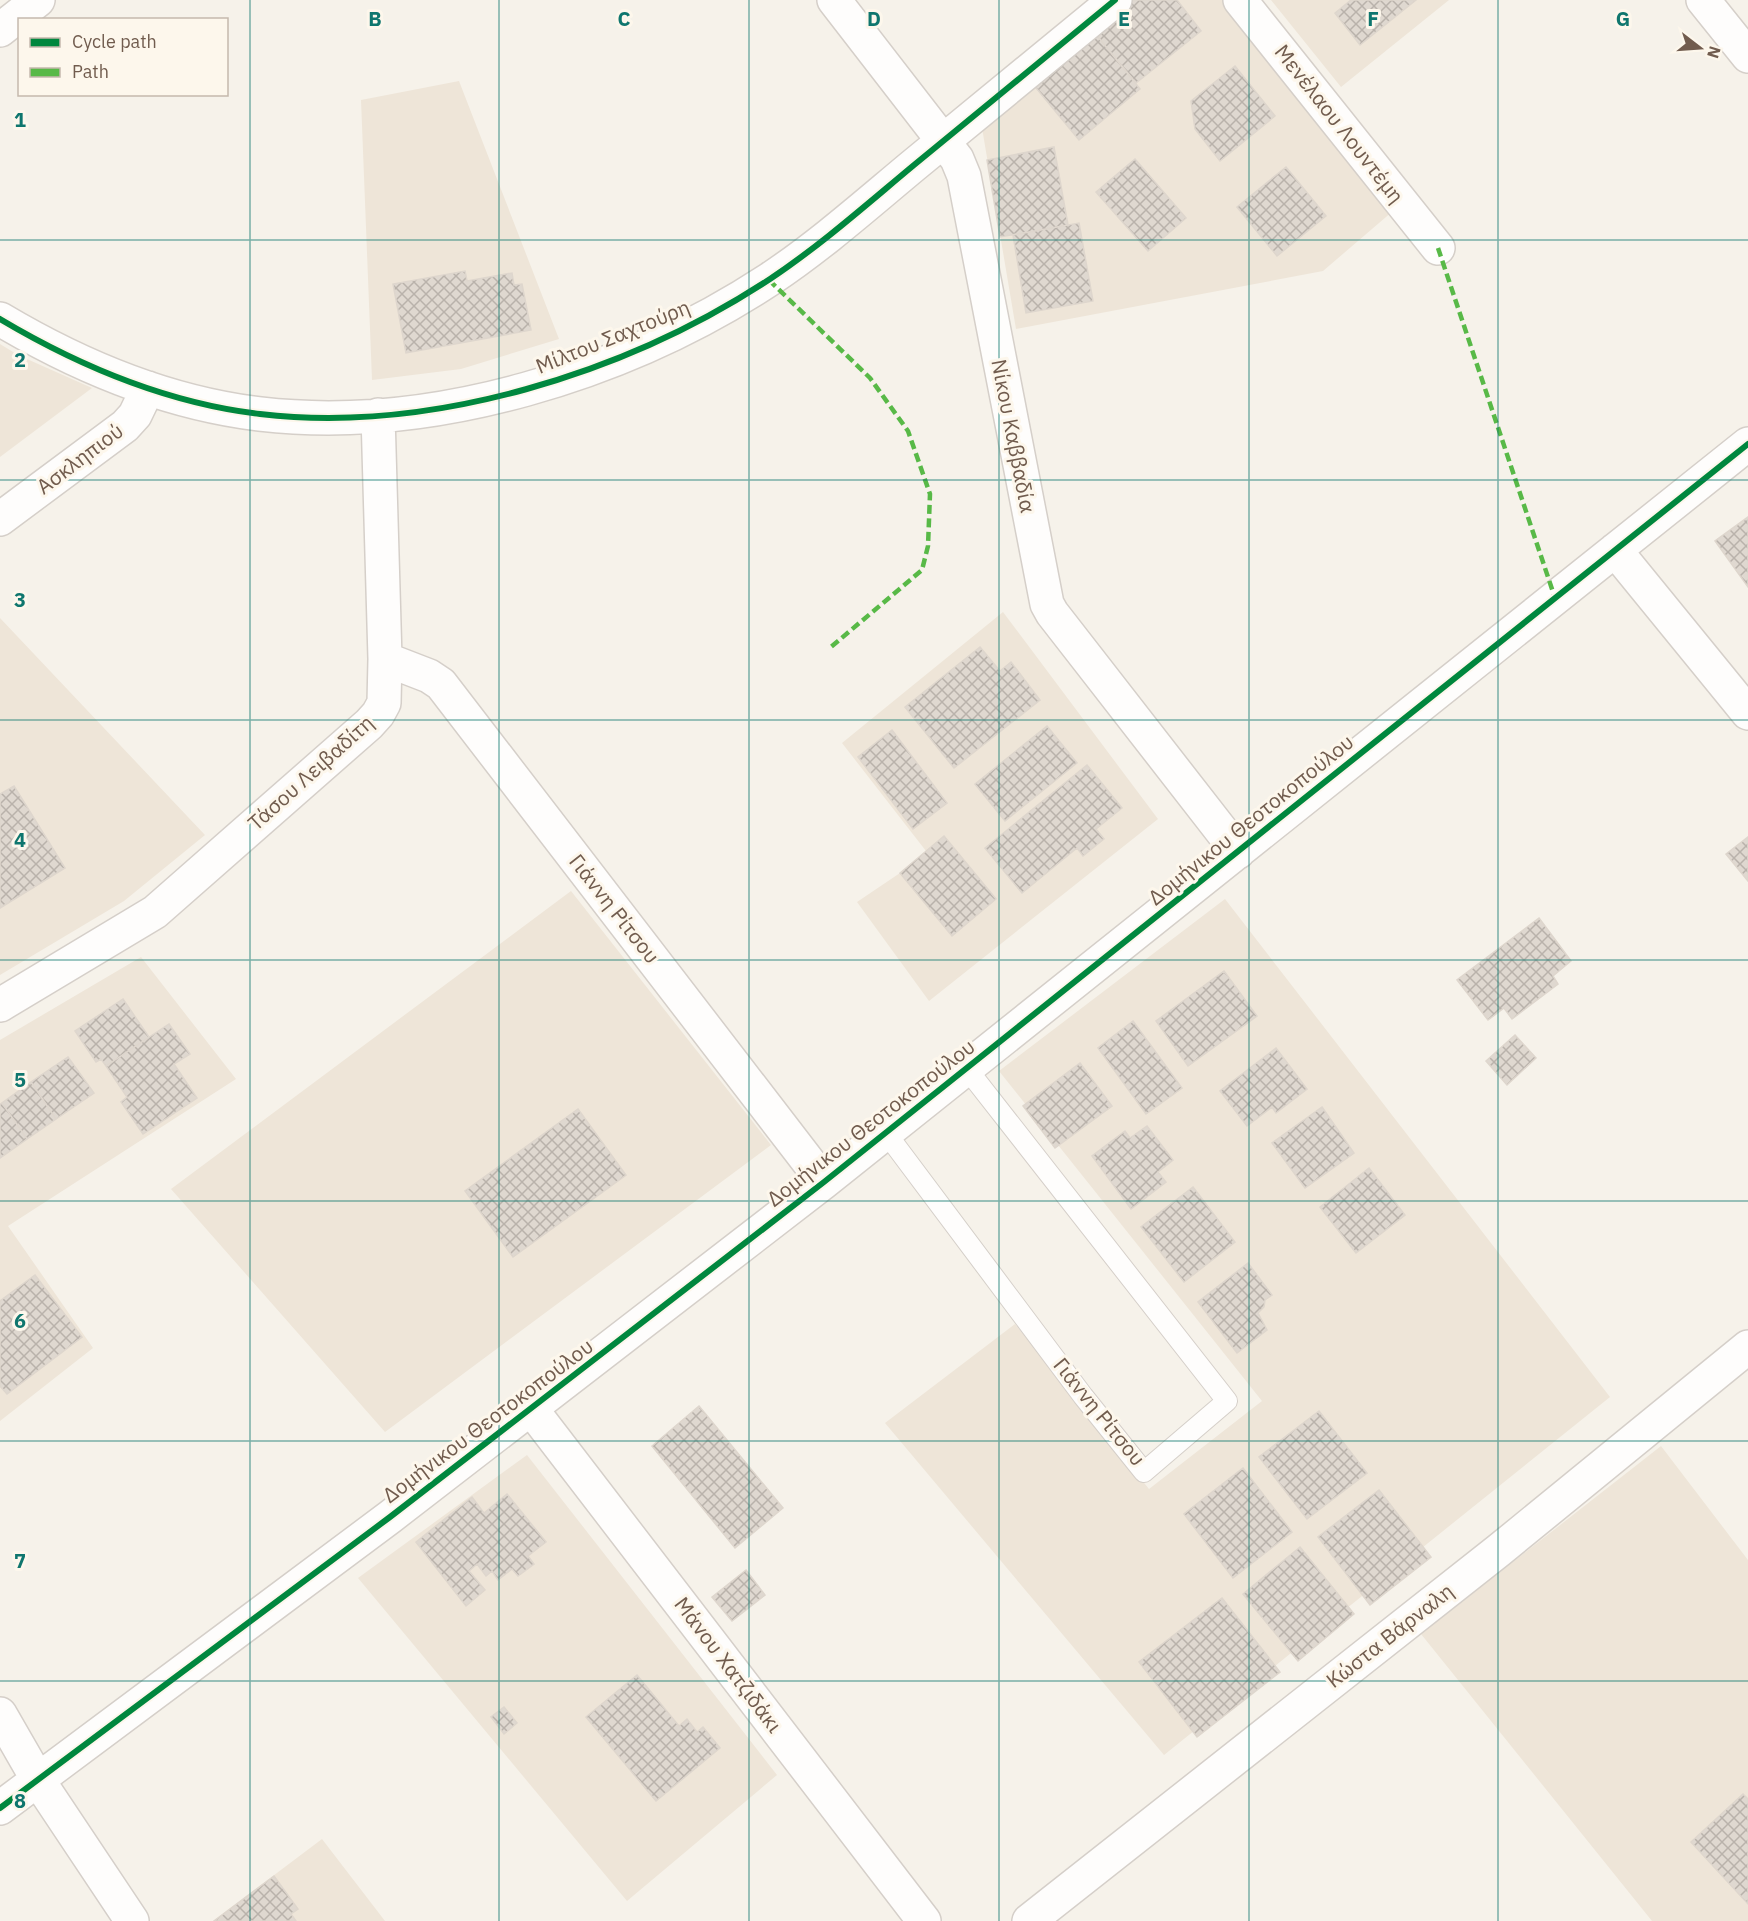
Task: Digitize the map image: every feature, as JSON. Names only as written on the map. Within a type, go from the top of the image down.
[{"type":"street","points":[[0,30],[38,0]]},
{"type":"street","name":"Νίκου Καββαδία","points":[[834,0],[957,159],[964,176],[1047,604],[1238,852]]},
{"type":"street","name":"Μίλτου Σαχτούρη","points":[[0,319],[77,361],[148,388],[257,414],[332,418],[378,415],[426,411],[509,394],[585,370],[670,334],[736,300],[796,261],[1115,0]]},
{"type":"street","name":"Μενέλαου Λουντέμη","points":[[1240,0],[1438,248]]},
{"type":"street","points":[[1703,0],[1748,56]]},
{"type":"street","name":"Ασκληπιού","points":[[0,519],[125,426],[135,415],[148,388]]},
{"type":"street","name":"Τάσου Λειβαδίτη","points":[[0,1005],[155,912],[378,714],[384,703],[385,659],[378,415]]},
{"type":"street","name":"Δομήνικου Θεοτοκοπούλου","points":[[0,1808],[531,1410],[824,1182],[1748,444]]},
{"type":"street","points":[[1615,550],[1748,713]]},
{"type":"street","name":"Γιάννη Ρίτσου","points":[[385,659],[429,676],[441,684],[824,1182]]},
{"type":"street","name":"Κώστα Βάρναλη","points":[[1029,1921],[1498,1551],[1748,1347]]},
{"type":"street","name":"Μάνου Χατζιδάκι","points":[[531,1410],[924,1921]]},
{"type":"street","points":[[0,1714],[38,1780],[132,1921]]},
{"type":"lane","name":"Γιάννη Ρίτσου","points":[[886,1133],[1083,1396],[1144,1472],[1227,1401],[967,1069]]},
{"type":"shaded area","points":[[1126,0],[1222,0],[1393,211],[1323,271],[1016,329],[981,122]]},
{"type":"shaded area","points":[[1271,0],[1449,0],[1341,87]]},
{"type":"shaded area","points":[[459,81],[559,339],[461,369],[372,380],[361,100]]},
{"type":"shaded area","points":[[0,344],[18,355],[92,388],[0,457]]},
{"type":"shaded area","points":[[1003,612],[1158,819],[929,1001],[857,902],[900,873],[926,851],[842,743]]},
{"type":"shaded area","points":[[0,618],[205,835],[124,901],[0,975]]},
{"type":"shaded area","points":[[571,891],[771,1145],[385,1432],[171,1189]]},
{"type":"shaded area","points":[[1225,899],[1610,1397],[1164,1755],[885,1423],[1015,1324],[1149,1489],[1262,1401],[999,1071]]},
{"type":"shaded area","points":[[141,957],[236,1079],[8,1226],[93,1348],[0,1421],[0,1040]]},
{"type":"shaded area","points":[[1661,1446],[1748,1560],[1748,1921],[1652,1921],[1421,1634]]},
{"type":"shaded area","points":[[527,1455],[777,1775],[627,1901],[358,1578]]},
{"type":"shaded area","points":[[322,1839],[385,1921],[213,1921]]},
{"type":"building","points":[[1121,0],[1177,0],[1201,31],[1136,83],[1089,26]]},
{"type":"building","points":[[1351,0],[1416,0],[1360,45],[1335,13]]},
{"type":"building","points":[[1095,33],[1140,89],[1079,140],[1032,83]]},
{"type":"building","points":[[1235,66],[1275,116],[1220,161],[1195,129],[1191,101]]},
{"type":"building","points":[[1054,147],[1068,225],[1000,237],[987,160]]},
{"type":"building","points":[[1135,159],[1186,218],[1148,251],[1096,192]]},
{"type":"building","points":[[1286,167],[1326,216],[1277,256],[1237,207]]},
{"type":"building","points":[[1079,223],[1093,301],[1026,313],[1013,235]]},
{"type":"building","points":[[465,271],[467,281],[512,273],[514,285],[522,284],[531,330],[406,353],[393,284]]},
{"type":"building","points":[[1748,517],[1748,587],[1715,541]]},
{"type":"building","points":[[980,647],[1000,671],[1011,662],[1040,700],[954,768],[905,707]]},
{"type":"building","points":[[1047,726],[1077,763],[1005,821],[975,784]]},
{"type":"building","points":[[892,730],[947,803],[913,829],[858,757]]},
{"type":"building","points":[[1087,765],[1122,808],[1096,829],[1104,839],[1083,856],[1077,848],[1022,893],[985,848]]},
{"type":"building","points":[[14,786],[65,868],[0,908],[0,794]]},
{"type":"building","points":[[944,836],[996,899],[952,936],[900,873]]},
{"type":"building","points":[[1748,837],[1748,881],[1726,854]]},
{"type":"building","points":[[1539,918],[1571,961],[1553,976],[1558,984],[1512,1019],[1504,1008],[1488,1020],[1457,980]]},
{"type":"building","points":[[1224,971],[1257,1016],[1188,1066],[1156,1021]]},
{"type":"building","points":[[123,999],[149,1037],[106,1066],[101,1059],[96,1062],[75,1031]]},
{"type":"building","points":[[1133,1021],[1182,1088],[1146,1114],[1098,1048]]},
{"type":"building","points":[[169,1024],[190,1054],[174,1064],[197,1098],[143,1134],[121,1102],[127,1097],[106,1066]]},
{"type":"building","points":[[1515,1035],[1536,1058],[1507,1085],[1486,1061]]},
{"type":"building","points":[[1276,1048],[1307,1089],[1276,1113],[1272,1107],[1247,1126],[1220,1091]]},
{"type":"building","points":[[68,1057],[94,1093],[56,1119],[31,1082]]},
{"type":"building","points":[[1080,1063],[1112,1106],[1055,1148],[1023,1106]]},
{"type":"building","points":[[31,1082],[56,1119],[27,1139],[2,1103]]},
{"type":"building","points":[[2,1103],[27,1139],[0,1158],[0,1104]]},
{"type":"building","points":[[1322,1107],[1354,1153],[1305,1188],[1272,1143]]},
{"type":"building","points":[[578,1109],[626,1175],[513,1257],[465,1191]]},
{"type":"building","points":[[1147,1126],[1173,1160],[1158,1172],[1166,1182],[1131,1209],[1092,1156],[1125,1131],[1130,1138]]},
{"type":"building","points":[[1369,1168],[1405,1215],[1356,1253],[1320,1207]]},
{"type":"building","points":[[1193,1187],[1235,1242],[1184,1282],[1141,1227]]},
{"type":"building","points":[[1248,1263],[1272,1295],[1265,1300],[1264,1307],[1258,1313],[1267,1330],[1237,1353],[1198,1302]]},
{"type":"building","points":[[35,1275],[82,1337],[7,1394],[0,1386],[0,1301]]},
{"type":"building","points":[[699,1406],[783,1508],[735,1548],[652,1446]]},
{"type":"building","points":[[1319,1411],[1367,1473],[1307,1519],[1259,1457]]},
{"type":"building","points":[[1243,1468],[1292,1532],[1233,1578],[1184,1514]]},
{"type":"building","points":[[1379,1490],[1431,1557],[1370,1605],[1318,1537]]},
{"type":"building","points":[[507,1494],[546,1542],[528,1556],[534,1564],[518,1576],[512,1569],[498,1580],[492,1571],[486,1576],[477,1564],[469,1571],[485,1590],[466,1606],[416,1542],[472,1497],[484,1513]]},
{"type":"building","points":[[1300,1547],[1354,1614],[1298,1661],[1243,1594]]},
{"type":"building","points":[[746,1570],[765,1595],[732,1621],[712,1597]]},
{"type":"building","points":[[1222,1598],[1280,1672],[1197,1737],[1139,1662]]},
{"type":"building","points":[[637,1675],[679,1726],[687,1719],[697,1732],[703,1727],[720,1748],[656,1801],[586,1717]]},
{"type":"building","points":[[504,1707],[517,1723],[504,1734],[491,1717]]},
{"type":"building","points":[[1743,1794],[1748,1799],[1748,1904],[1691,1842]]},
{"type":"building","points":[[274,1876],[298,1909],[291,1914],[296,1921],[214,1921]]},
{"type":"marked path","points":[[1438,248],[1555,598]]},
{"type":"marked path","points":[[769,280],[870,378],[908,431],[930,494],[928,546],[922,570],[831,647]]},
{"type":"cycle path","points":[[0,319],[61,352],[125,380],[191,401],[260,414],[325,418],[392,415],[459,405],[526,389],[591,368],[654,343],[714,313],[770,279],[844,224],[1115,0]]},
{"type":"cycle path","points":[[0,1808],[390,1517],[824,1182],[1748,444]]}]
